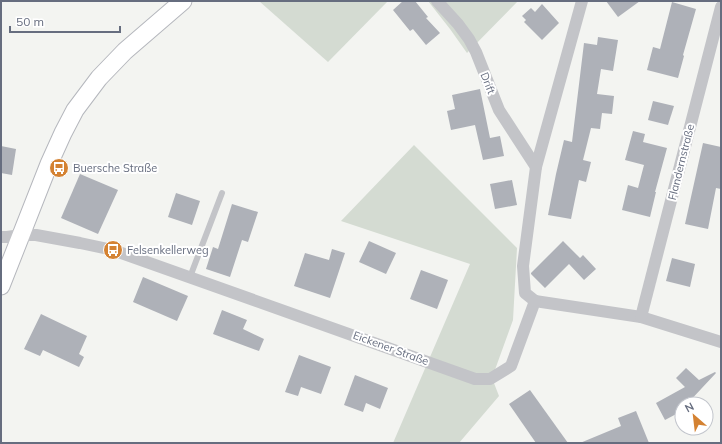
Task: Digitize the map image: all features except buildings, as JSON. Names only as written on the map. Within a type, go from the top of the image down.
[{"type":"main road","points":[[1,286],[60,139],[75,110],[99,78],[125,51],[183,1]]},
{"type":"street","name":"Drift","points":[[437,1],[458,24],[469,39],[476,52],[499,110],[536,167]]},
{"type":"street","points":[[582,1],[536,167],[523,266],[525,293],[535,301],[641,317],[721,342]]},
{"type":"street","name":"Flandernstraße","points":[[641,317],[721,7]]},
{"type":"street","points":[[1,237],[21,235]]},
{"type":"street","name":"Eickener Straße","points":[[21,235],[36,235],[113,250],[190,276],[475,379],[490,379],[511,366],[535,301]]},
{"type":"lane","points":[[190,276],[222,193]]},
{"type":"shaded area","points":[[259,1],[388,1],[328,62]]},
{"type":"shaded area","points":[[428,1],[518,1],[467,53]]},
{"type":"shaded area","points":[[414,145],[517,248],[513,320],[492,378],[499,396],[459,443],[393,443],[470,264],[341,221]]},
{"type":"place","name":"Buersche Straße","points":[[59,168]]},
{"type":"place","name":"Felsenkellerweg","points":[[113,250]]}]
